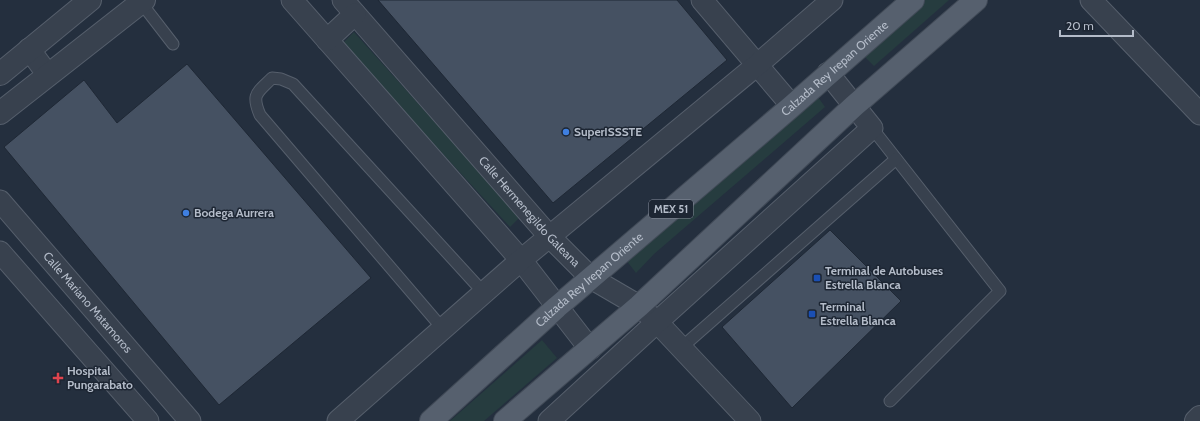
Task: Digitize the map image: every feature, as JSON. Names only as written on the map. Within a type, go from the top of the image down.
[{"type":"main road","name":"Calzada Rey Irepan Oriente","points":[[431,421],[557,307],[792,106],[913,0]]},
{"type":"main road","points":[[505,421],[639,306],[854,106],[976,0]]},
{"type":"street","points":[[0,74],[90,0]]},
{"type":"street","points":[[292,0],[520,260],[590,349]]},
{"type":"street","points":[[702,0],[792,106]]},
{"type":"street","points":[[338,421],[520,260],[757,65],[832,0]]},
{"type":"street","points":[[1091,0],[1200,114]]},
{"type":"street","points":[[0,113],[141,1]]},
{"type":"street","points":[[327,40],[349,7]]},
{"type":"street","name":"Calle Hermenegildo Galeana","points":[[349,7],[549,236],[591,278],[639,306],[657,322],[750,421]]},
{"type":"street","points":[[29,49],[48,75]]},
{"type":"street","points":[[549,421],[872,128],[828,73]]},
{"type":"street","name":"Calle Mariano Matamoros","points":[[0,201],[190,421]]},
{"type":"street","points":[[0,252],[148,421]]},
{"type":"street","points":[[80,342],[106,324]]},
{"type":"street","points":[[1196,421],[1200,417]]},
{"type":"lane","points":[[141,1],[173,44]]},
{"type":"lane","points":[[443,329],[260,115],[255,104],[256,94],[272,78],[281,79],[293,84],[484,293]]},
{"type":"lane","points":[[872,128],[1000,291],[890,401]]},
{"type":"lane","points":[[681,348],[896,159]]},
{"type":"green space","points":[[925,0],[949,0],[874,66],[862,54]]},
{"type":"green space","points":[[354,32],[520,217],[510,227],[342,44]]},
{"type":"green space","points":[[818,97],[825,107],[654,254],[636,273],[626,260]]},
{"type":"green space","points":[[542,340],[557,358],[484,421],[450,421]]},
{"type":"building","name":"SuperISSSTE","points":[[378,0],[677,0],[727,60],[553,203]]},
{"type":"building","name":"Bodega Aurrera","points":[[187,64],[371,278],[219,405],[4,147],[84,80],[117,123]]},
{"type":"building","name":"Terminal Estrella Blanca","points":[[830,230],[901,301],[792,408],[722,327]]},
{"type":"place","name":"SuperISSSTE","points":[[566,132]]},
{"type":"place","name":"Bodega Aurrera","points":[[186,213]]},
{"type":"place","name":"Terminal de Autobuses Estrella Blanca","points":[[817,278]]},
{"type":"place","name":"Terminal Estrella Blanca","points":[[812,314]]},
{"type":"place","name":"Hospital Pungarabato","points":[[58,378]]}]
